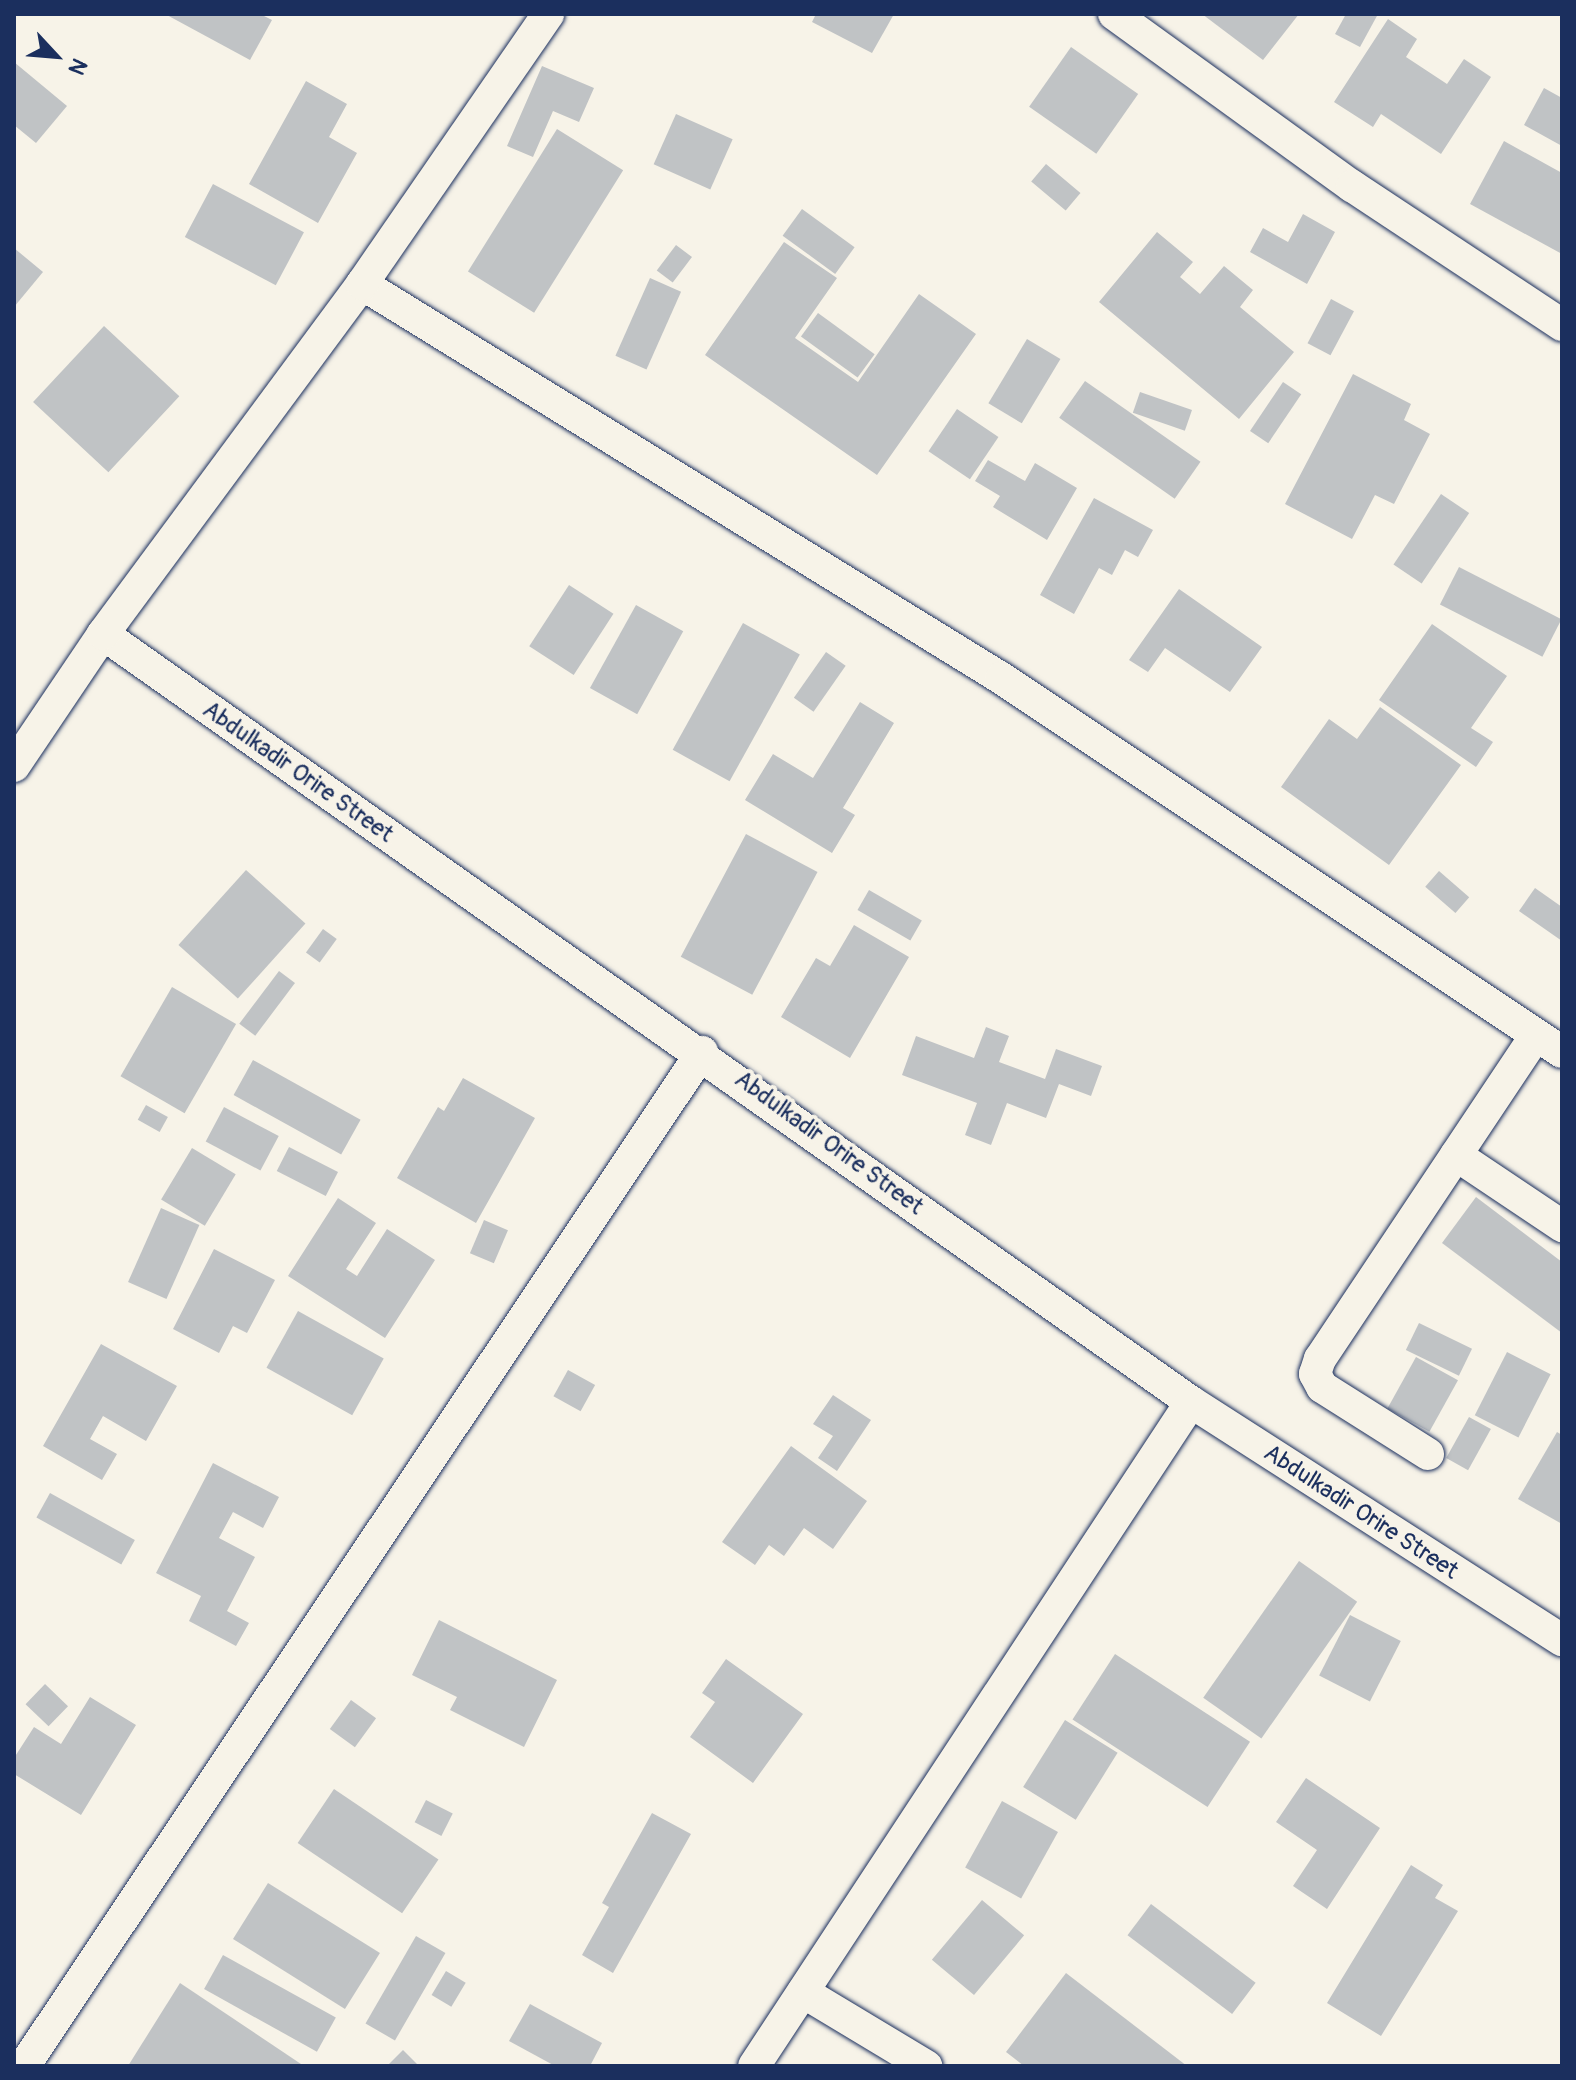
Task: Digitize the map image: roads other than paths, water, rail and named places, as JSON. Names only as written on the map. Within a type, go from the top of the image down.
[{"type":"street","points":[[14,766],[103,634],[362,284],[548,14]]},
{"type":"street","points":[[1114,14],[1352,186],[1562,325]]},
{"type":"street","points":[[362,284],[1001,678],[1549,1044],[1456,1155],[1320,1359],[1315,1374],[1322,1387],[1428,1454]]},
{"type":"street","name":"Abdulkadir Orire Street","points":[[103,634],[702,1052],[1191,1402],[1562,1640]]},
{"type":"street","points":[[24,2066],[539,1303],[702,1052]]},
{"type":"street","points":[[1456,1155],[1562,1226]]},
{"type":"street","points":[[754,2066],[1191,1402]]},
{"type":"street","points":[[803,1992],[926,2066]]}]
